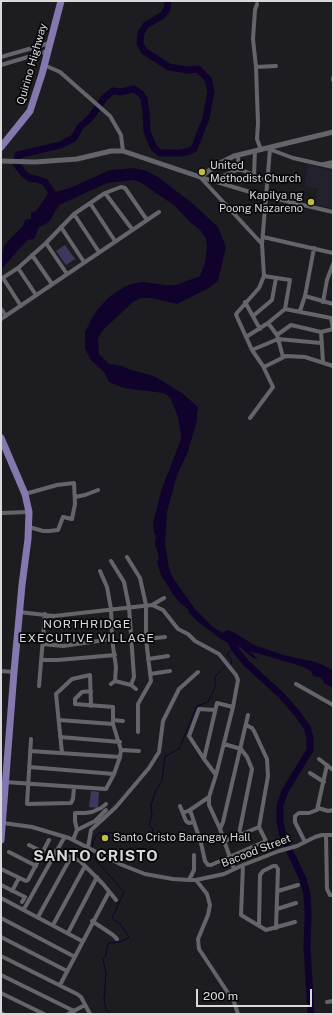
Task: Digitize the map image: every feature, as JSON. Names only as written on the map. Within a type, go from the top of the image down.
[{"type":"main road","name":"Quirino Highway","points":[[1,147],[30,111],[61,1]]},
{"type":"main road","points":[[1,438],[25,494],[29,512],[29,527],[19,612],[1,840]]},
{"type":"street","points":[[254,175],[258,151],[256,66],[253,39],[255,10],[257,4]]},
{"type":"street","points":[[1,57],[50,43]]},
{"type":"street","points":[[1,65],[48,51]]},
{"type":"street","points":[[44,65],[60,72],[110,116],[121,135],[122,151]]},
{"type":"street","points":[[256,66],[276,66]]},
{"type":"street","points":[[200,177],[220,163],[238,156],[333,132]]},
{"type":"street","points":[[269,149],[292,158],[333,167]]},
{"type":"street","points":[[250,418],[273,387],[263,366],[252,350],[236,314],[258,288],[264,276],[262,244],[269,149]]},
{"type":"street","points":[[1,161],[35,162],[77,159],[112,151],[122,151],[213,181],[265,196],[333,212]]},
{"type":"street","points":[[238,156],[239,169]]},
{"type":"street","points":[[323,164],[333,162]]},
{"type":"street","points":[[213,181],[239,169],[267,180]]},
{"type":"street","points":[[200,177],[262,244]]},
{"type":"street","points":[[21,306],[2,278],[18,268],[46,243],[74,214],[90,202],[105,193],[125,188],[147,220]]},
{"type":"street","points":[[105,193],[132,229]]},
{"type":"street","points":[[90,202],[115,241]]},
{"type":"street","points":[[1,319],[159,212]]},
{"type":"street","points":[[74,214],[99,252]]},
{"type":"street","points":[[61,227],[84,262]]},
{"type":"street","points":[[263,237],[333,253]]},
{"type":"street","points":[[46,243],[67,274]]},
{"type":"street","points":[[300,311],[305,296],[314,248]]},
{"type":"street","points":[[32,255],[52,284]]},
{"type":"street","points":[[323,302],[327,280],[333,264]]},
{"type":"street","points":[[18,268],[36,295]]},
{"type":"street","points":[[246,337],[260,329],[285,309],[290,282],[288,279],[264,276]]},
{"type":"street","points":[[253,316],[272,300],[276,278]]},
{"type":"street","points":[[327,280],[333,282]]},
{"type":"street","points":[[305,296],[333,304]]},
{"type":"street","points":[[245,302],[260,329]]},
{"type":"street","points":[[1,309],[6,316]]},
{"type":"street","points":[[252,350],[278,337],[291,325],[321,332],[333,329],[332,318],[285,309]]},
{"type":"street","points":[[268,323],[278,337],[283,357]]},
{"type":"street","points":[[321,332],[323,362]]},
{"type":"street","points":[[278,337],[321,343]]},
{"type":"street","points":[[263,366],[286,356],[305,357],[333,366]]},
{"type":"street","points":[[25,494],[57,485],[74,483],[75,497],[72,519],[63,517],[58,530],[43,531],[29,527]]},
{"type":"street","points":[[75,497],[98,490]]},
{"type":"street","points":[[1,513],[29,512]]},
{"type":"street","points":[[127,557],[140,578],[146,605],[146,639],[151,681],[138,704],[138,732]]},
{"type":"street","points":[[111,561],[124,582],[129,607],[134,677],[131,685]]},
{"type":"street","points":[[100,571],[107,587],[111,610],[112,639],[116,667],[115,681]]},
{"type":"street","points":[[152,605],[164,598]]},
{"type":"street","points":[[19,612],[54,616],[152,605],[163,610],[178,629],[188,634],[195,641],[219,654],[226,661],[238,680],[224,744],[209,797],[210,805],[225,841],[234,869]]},
{"type":"street","points":[[39,686],[44,644],[45,614]]},
{"type":"street","points":[[146,639],[165,636]]},
{"type":"street","points":[[44,644],[63,646],[112,639]]},
{"type":"street","points":[[42,660],[115,655]]},
{"type":"street","points":[[148,659],[168,656]]},
{"type":"street","points":[[1,671],[14,672]]},
{"type":"street","points":[[150,674],[170,671]]},
{"type":"street","points":[[89,848],[91,830],[116,807],[149,768],[159,752],[163,721],[179,689],[198,672]]},
{"type":"street","points":[[62,753],[56,694],[72,679],[90,675],[91,706]]},
{"type":"street","points":[[110,684],[115,681],[131,685],[136,688]]},
{"type":"street","points":[[296,684],[333,705]]},
{"type":"street","points":[[5,782],[106,789],[120,758],[120,742],[113,722],[113,707],[75,704],[75,699],[82,692],[91,691]]},
{"type":"street","points":[[204,759],[217,703],[233,707]]},
{"type":"street","points":[[215,710],[199,709],[189,736],[216,775]]},
{"type":"street","points":[[220,829],[241,749],[248,715]]},
{"type":"street","points":[[58,720],[123,721]]},
{"type":"street","points":[[190,810],[206,864],[211,865],[266,841],[259,827],[269,767],[254,731],[246,725]]},
{"type":"street","points":[[60,738],[120,742]]},
{"type":"street","points":[[31,739],[27,804],[71,803],[73,799],[74,787]]},
{"type":"street","points":[[224,744],[241,749],[247,757],[252,769],[239,834]]},
{"type":"street","points":[[121,750],[139,751]]},
{"type":"street","points":[[30,751],[120,758]]},
{"type":"street","points":[[319,760],[333,770]]},
{"type":"street","points":[[305,842],[295,822],[295,816],[299,813],[312,813],[318,808],[327,765]]},
{"type":"street","points":[[29,767],[114,774]]},
{"type":"street","points":[[310,773],[324,782]]},
{"type":"street","points":[[183,813],[209,797]]},
{"type":"street","points":[[73,840],[77,830],[75,820],[76,813],[92,812],[106,804]]},
{"type":"street","points":[[180,806],[186,821],[189,823],[194,822]]},
{"type":"street","points":[[318,808],[328,811],[333,810]]},
{"type":"street","points":[[77,830],[95,821],[106,810]]},
{"type":"street","name":"Bacood Street","points":[[3,823],[32,827],[73,840],[133,870],[145,874],[189,880],[224,874],[279,851],[297,846],[315,837],[333,835]]},
{"type":"street","points":[[225,841],[259,827]]},
{"type":"street","points":[[326,835],[327,889],[330,895],[333,895]]},
{"type":"street","points":[[24,909],[64,838]]},
{"type":"street","points":[[1,869],[26,881],[28,880],[49,840]]},
{"type":"street","points":[[29,845],[43,852]]},
{"type":"street","points":[[56,851],[80,861],[97,877],[116,900]]},
{"type":"street","points":[[9,852],[36,866]]},
{"type":"street","points":[[189,880],[194,870],[194,855]]},
{"type":"street","points":[[38,917],[71,857]]},
{"type":"street","points":[[53,925],[85,866]]},
{"type":"street","points":[[243,866],[241,915],[266,930],[295,922]]},
{"type":"street","points":[[259,925],[260,875],[263,871],[276,866],[278,869],[276,928]]},
{"type":"street","points":[[68,933],[97,877]]},
{"type":"street","points":[[12,891],[19,878]]},
{"type":"street","points":[[196,880],[207,894],[210,905],[208,915],[198,939],[199,949],[234,1002],[238,1014]]},
{"type":"street","points":[[1,885],[25,897],[22,902]]},
{"type":"street","points":[[278,891],[298,886]]},
{"type":"street","points":[[60,985],[92,921],[109,892]]},
{"type":"street","points":[[1,898],[82,941]]},
{"type":"street","points":[[277,909],[296,903]]},
{"type":"street","points":[[1,918],[75,957]]},
{"type":"street","points":[[92,921],[114,935],[116,939]]},
{"type":"street","points":[[1,937],[67,971]]},
{"type":"street","points":[[1,956],[81,997],[90,1014]]},
{"type":"street","points":[[1,975],[74,1011]]},
{"type":"street","points":[[1,994],[44,1014]]},
{"type":"street","points":[[327,1002],[333,1001]]},
{"type":"street","points":[[68,1014],[85,1005]]},
{"type":"shaded area","points":[[308,164],[333,171],[333,208],[314,204],[318,189],[305,185]]},
{"type":"shaded area","points":[[134,168],[147,171],[158,177],[192,203],[218,227],[226,247],[218,281],[209,288],[177,304],[152,298],[141,298],[133,302],[102,331],[98,339],[99,354],[109,364],[122,366],[154,376],[182,393],[198,407],[196,425],[187,454],[177,475],[167,512],[165,544],[169,568],[173,578],[195,609],[213,627],[223,633],[227,630],[235,633],[254,645],[283,655],[315,662],[325,666],[333,671],[333,688],[324,683],[322,678],[313,676],[311,671],[301,666],[249,651],[258,659],[253,658],[241,648],[222,640],[197,621],[189,613],[188,609],[180,603],[173,594],[161,575],[157,562],[159,558],[155,543],[156,536],[154,533],[153,523],[162,488],[180,442],[181,436],[178,417],[170,397],[164,393],[124,388],[109,382],[105,373],[91,360],[85,349],[85,332],[92,318],[109,297],[118,291],[135,283],[143,282],[176,285],[200,276],[205,263],[207,246],[206,238],[200,230],[175,206],[140,182],[133,180],[107,183],[59,205],[49,222],[38,228],[34,239],[28,240],[1,270],[1,253],[4,246],[23,226],[25,220],[31,219],[31,212],[36,211],[48,194],[70,188],[110,170]]},
{"type":"shaded area","points":[[65,245],[75,259],[66,265],[56,251]]},
{"type":"shaded area","points":[[91,791],[99,792],[98,808],[89,807]]},
{"type":"waterway","points":[[58,197],[53,194],[45,182],[25,175],[16,164],[18,155],[60,145],[74,138],[80,127],[91,117],[105,97],[113,91],[120,92],[134,89],[141,94],[144,99],[147,132],[154,148],[160,153],[181,153],[194,149],[206,118],[211,91],[208,79],[198,69],[188,70],[169,67],[144,51],[140,43],[141,33],[146,25],[163,15],[167,9],[168,1]]},
{"type":"waterway","points":[[230,640],[234,648],[246,663],[281,695],[296,712],[307,727],[310,738],[310,750],[285,791],[280,805],[280,823],[284,839],[303,879],[307,894],[307,947],[311,1014]]},
{"type":"waterway","points":[[231,664],[232,660],[227,654],[234,648]]},
{"type":"waterway","points":[[92,847],[93,841],[98,833],[120,833],[149,838],[151,836],[153,832],[149,825],[152,815],[151,805],[156,790],[162,781],[165,756],[179,749],[197,706],[208,702],[215,688],[215,677],[225,666]]},
{"type":"waterway","points":[[91,852],[94,858],[124,892],[112,918],[120,924],[129,937],[120,942],[109,943],[107,946],[106,955],[103,959],[106,973],[104,999],[106,1010],[111,1014]]},
{"type":"place","name":"United Methodist Church","points":[[202,172]]},
{"type":"place","name":"Kapilya ng Poong Nazareno","points":[[311,202]]},
{"type":"place","name":"Santo Cristo Barangay Hall","points":[[105,838]]},
{"type":"district","name":"NORTHRIDGE EXECUTIVE VILLAGE","points":[[87,631]]},
{"type":"district","name":"SANTO CRISTO","points":[[96,856]]}]
